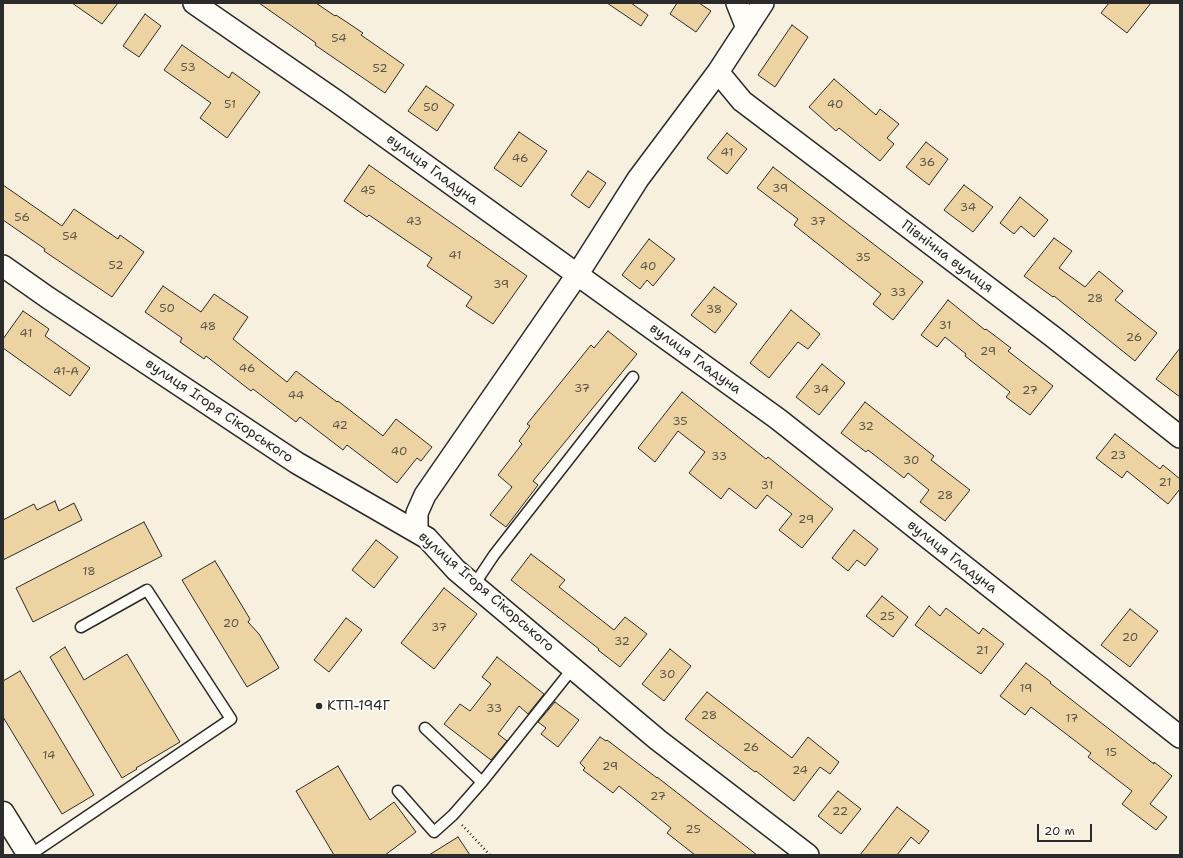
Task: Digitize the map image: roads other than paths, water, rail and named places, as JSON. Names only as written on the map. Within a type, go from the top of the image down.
[{"type":"street","name":"вулиця Гладуна","points":[[194,3],[336,101],[778,419],[1180,737]]},
{"type":"street","points":[[736,3],[747,28]]},
{"type":"street","points":[[418,532],[417,513],[425,495],[577,275],[638,179],[718,72],[763,3]]},
{"type":"street","name":"Північна вулиця","points":[[718,72],[742,101],[1052,336],[1180,437]]},
{"type":"street","name":"вулиця Ігоря Сікорського","points":[[7,277],[297,463],[427,538],[456,570],[658,740],[808,855]]},
{"type":"street","points":[[5,821],[29,855]]},
{"type":"lane","points":[[474,585],[494,555],[633,377]]},
{"type":"lane","points":[[29,855],[231,719],[147,590],[81,626]]},
{"type":"lane","points":[[398,791],[434,832],[453,815],[482,782],[573,668]]},
{"type":"lane","points":[[425,728],[482,782]]},
{"type":"place","name":"КТП-194Г","points":[[319,706]]}]
